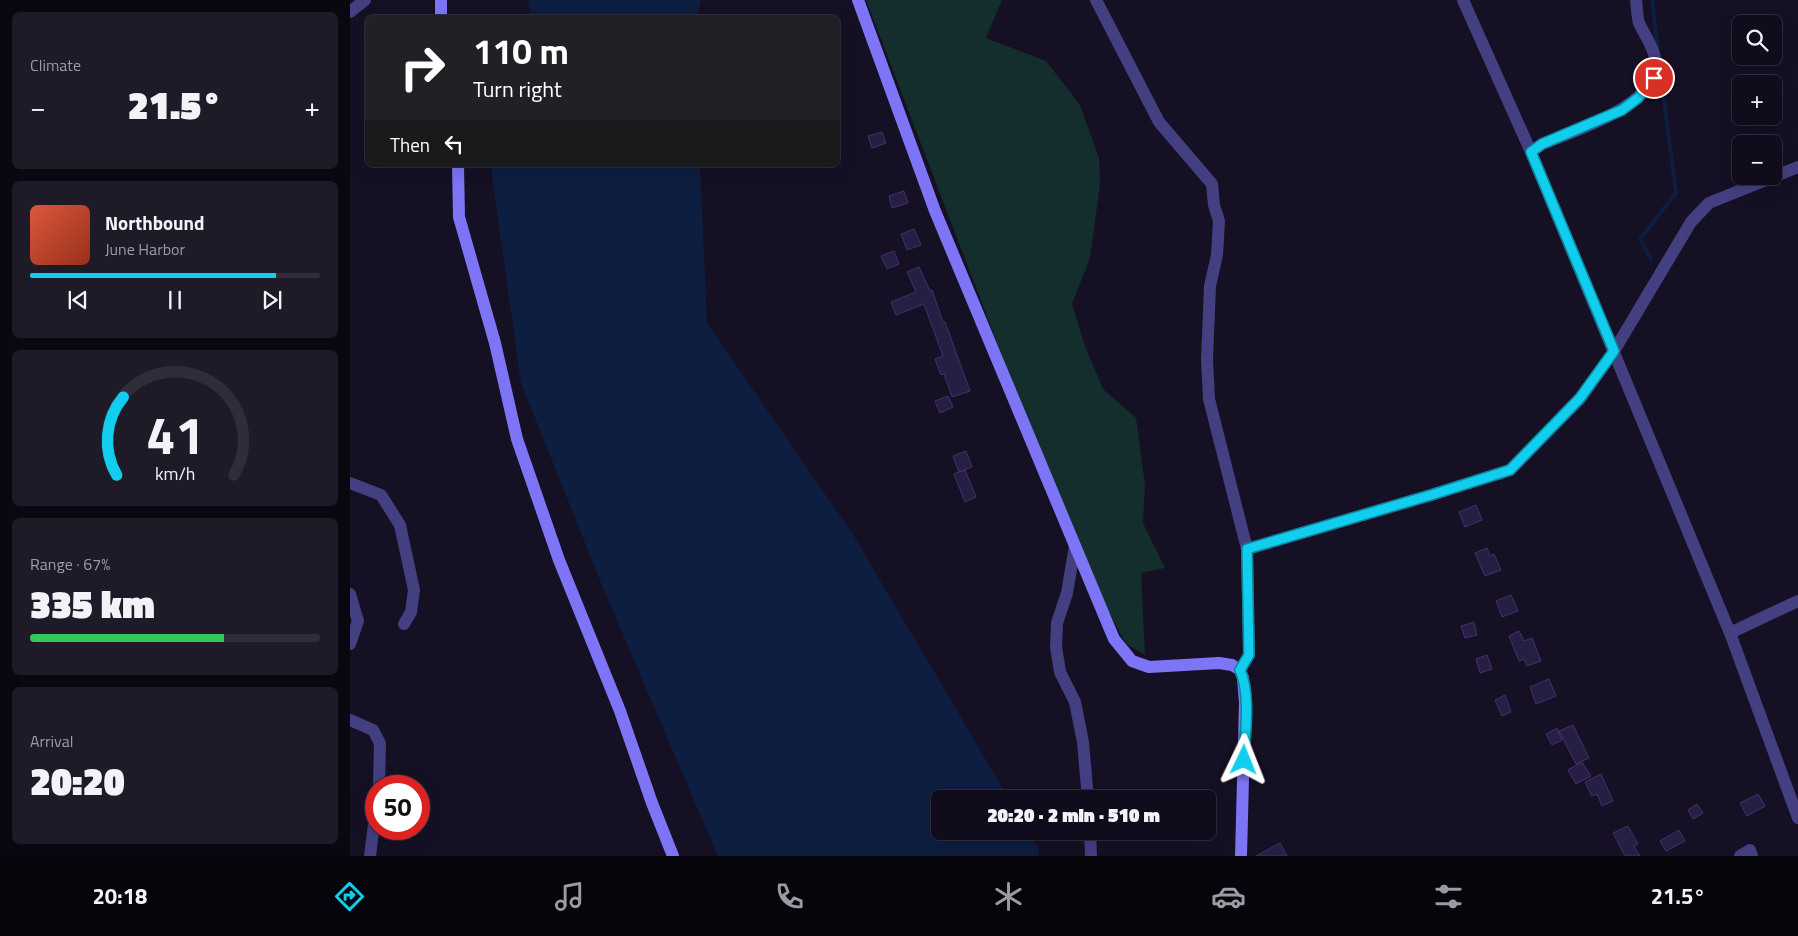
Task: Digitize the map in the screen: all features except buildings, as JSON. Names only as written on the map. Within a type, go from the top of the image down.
[{"type":"main road","points":[[441,0],[441,15]]},
{"type":"main road","points":[[858,0],[935,211],[1114,639],[1132,661],[1149,668],[1219,663],[1232,665],[1240,670],[1243,678],[1246,703],[1241,856]]},
{"type":"main road","points":[[458,167],[459,217],[495,343],[517,439],[558,560],[620,711],[673,856]]},
{"type":"street","points":[[350,12],[365,0]]},
{"type":"street","points":[[1096,0],[1159,122],[1212,184],[1214,206],[1219,221],[1217,255],[1210,286],[1207,359],[1209,399],[1247,549],[1249,655],[1240,670]]},
{"type":"street","points":[[1463,0],[1531,152],[1730,633],[1798,818]]},
{"type":"street","points":[[1531,152],[1542,144],[1622,110],[1638,98],[1654,78],[1656,58],[1639,21],[1636,0]]},
{"type":"street","points":[[1247,549],[1510,470],[1580,398],[1614,351],[1691,222],[1709,203],[1798,167]]},
{"type":"street","points":[[350,483],[381,495],[400,525],[414,590],[411,612],[404,624]]},
{"type":"street","points":[[1074,546],[1067,592],[1057,623],[1056,647],[1060,672],[1075,702],[1083,742],[1087,790]]},
{"type":"street","points":[[350,594],[358,621],[350,644]]},
{"type":"street","points":[[1730,633],[1798,601]]},
{"type":"street","points":[[350,720],[373,730],[380,743],[379,775]]},
{"type":"street","points":[[370,856],[372,840]]},
{"type":"street","points":[[1090,840],[1091,856]]},
{"type":"street","points":[[1740,856],[1750,850],[1752,856]]},
{"type":"green space","points":[[866,0],[1002,0],[986,38],[1046,61],[1080,105],[1099,158],[1100,184],[1090,258],[1072,304],[1085,346],[1103,389],[1136,418],[1145,485],[1143,523],[1165,568],[1141,573],[1145,655],[1126,644],[1106,606],[1009,374]]},
{"type":"water","points":[[528,0],[701,0],[697,15],[530,15]]},
{"type":"water","points":[[494,167],[700,167],[707,323],[854,536],[1004,790],[931,790],[931,840],[1033,840],[1038,848],[1039,856],[718,856],[604,590],[521,383],[491,170]]},
{"type":"waterway","points":[[1652,0],[1658,49]]},
{"type":"waterway","points":[[1651,259],[1640,239],[1676,193],[1660,69]]},
{"type":"route","points":[[1244,760],[1246,703],[1243,678],[1240,670],[1249,655],[1247,549],[1510,470],[1580,398],[1614,351],[1531,152],[1542,144],[1622,110],[1638,98],[1654,78]]}]
